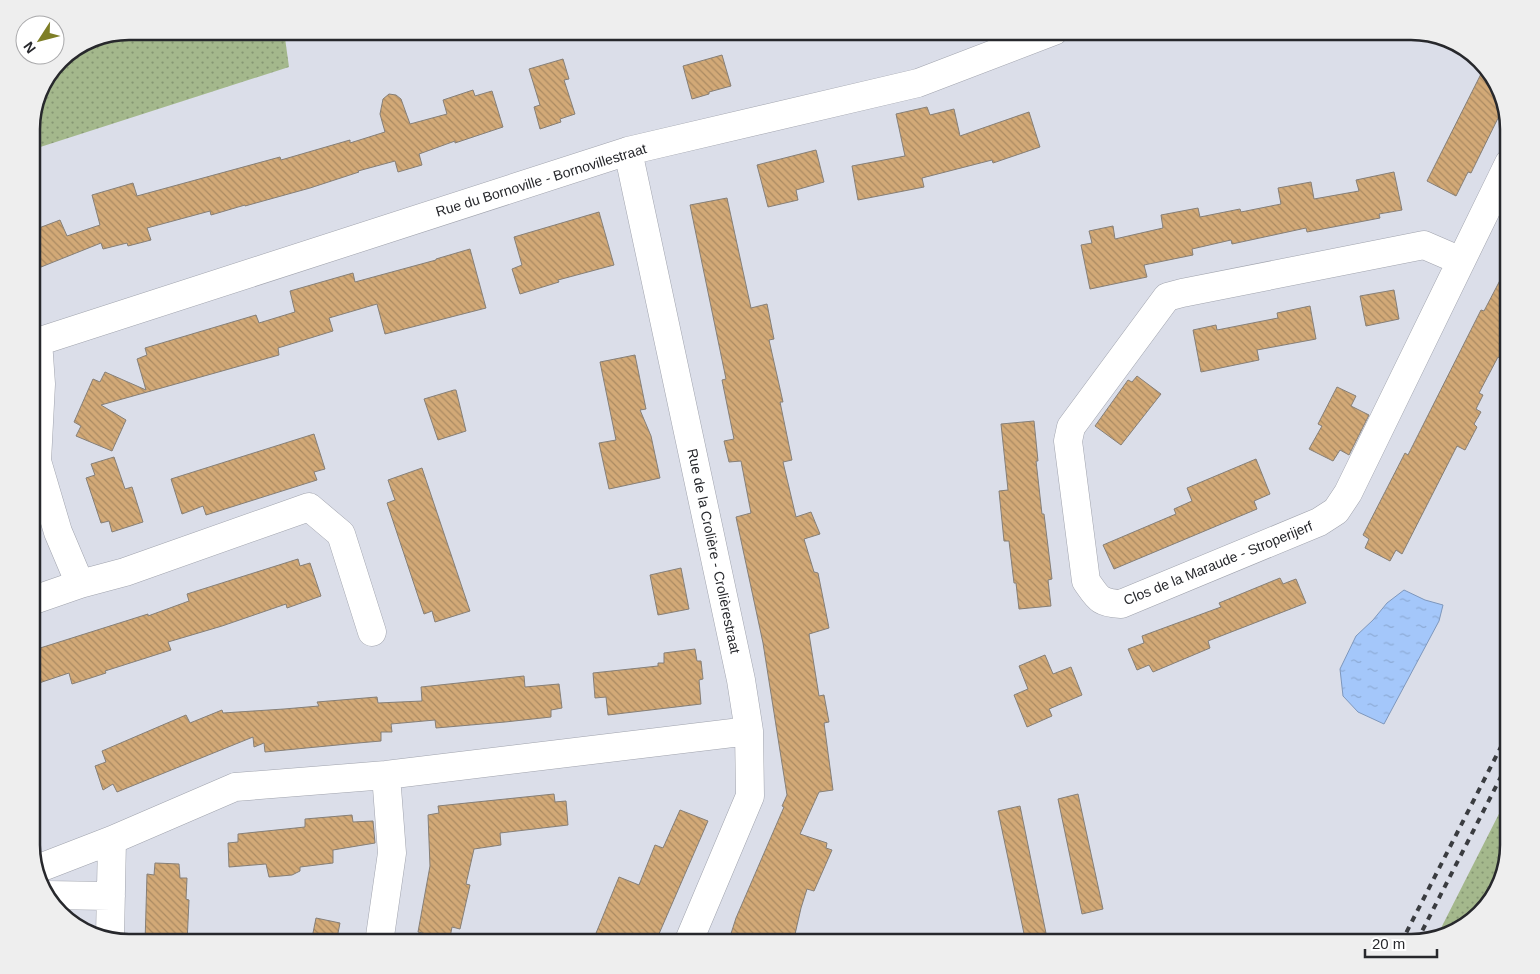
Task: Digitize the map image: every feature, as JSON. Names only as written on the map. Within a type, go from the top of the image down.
[{"type":"street","name":"Rue du Bornoville - Bornovillestraat","points":[[40,341],[628,151],[918,83],[1030,40]]},
{"type":"street","name":"Rue de la Crolière - Crolièrestraat","points":[[628,151],[741,680],[749,731],[750,796],[692,934]]},
{"type":"street","name":"Clos de la Maraude - Stroperijerf","points":[[1461,261],[1424,245],[1167,297],[1070,428],[1068,441],[1086,581],[1098,598],[1108,604],[1121,604],[1319,522],[1336,511],[1348,493],[1500,181]]},
{"type":"street","points":[[40,377],[40,394]]},
{"type":"street","points":[[40,476],[58,532],[80,584]]},
{"type":"street","points":[[40,599],[80,584],[125,572],[309,507],[341,534],[372,632]]},
{"type":"street","points":[[43,867],[112,840],[235,787],[386,775],[749,731]]},
{"type":"street","points":[[380,934],[392,853],[386,775]]},
{"type":"street","points":[[110,932],[112,840]]},
{"type":"street","points":[[56,895],[111,896]]},
{"type":"green space","points":[[129,40],[285,40],[289,67],[40,147],[40,124],[43,106],[49,90],[58,75],[70,62],[90,49],[112,42]]},
{"type":"green space","points":[[1500,812],[1499,856],[1491,884],[1478,904],[1470,912],[1441,929]]},
{"type":"water","points":[[1404,590],[1425,600],[1443,605],[1439,621],[1384,724],[1358,712],[1343,696],[1340,669],[1356,636],[1387,603]]},
{"type":"building","points":[[722,55],[731,86],[692,99],[683,66]]},
{"type":"building","points":[[563,59],[569,79],[564,80],[575,114],[560,119],[561,122],[540,129],[534,107],[540,105],[529,69]]},
{"type":"building","points":[[1481,74],[1491,90],[1499,117],[1471,173],[1468,172],[1456,196],[1427,181]]},
{"type":"building","points":[[473,90],[475,96],[492,91],[503,127],[419,154],[422,165],[398,172],[395,161],[245,206],[211,215],[210,211],[147,228],[151,240],[128,246],[127,243],[103,249],[101,243],[40,267],[40,228],[60,220],[67,236],[100,225],[92,195],[133,183],[137,196],[280,157],[281,160],[350,140],[350,143],[385,132],[380,114],[383,99],[389,94],[396,95],[401,99],[410,124],[447,114],[443,100]]},
{"type":"building","points":[[927,107],[930,115],[954,109],[960,136],[1029,112],[1040,147],[993,163],[992,160],[922,178],[924,187],[858,200],[852,166],[905,156],[896,114]]},
{"type":"building","points":[[816,150],[824,182],[796,190],[798,200],[768,207],[757,165]]},
{"type":"building","points":[[1394,172],[1402,210],[1379,214],[1380,218],[1307,232],[1306,228],[1232,244],[1231,240],[1192,249],[1193,255],[1144,265],[1147,277],[1090,289],[1081,245],[1092,243],[1089,231],[1113,226],[1115,239],[1163,228],[1161,215],[1198,208],[1200,217],[1240,209],[1241,212],[1281,204],[1278,188],[1311,182],[1314,199],[1359,191],[1356,180]]},
{"type":"building","points":[[727,198],[751,308],[767,304],[774,339],[769,340],[783,402],[780,402],[792,460],[783,462],[796,517],[811,512],[820,534],[804,539],[814,572],[818,573],[829,628],[809,634],[819,696],[824,695],[829,722],[824,723],[833,790],[819,792],[800,834],[827,843],[826,848],[832,850],[814,891],[807,889],[795,934],[731,934],[784,807],[782,806],[787,795],[763,643],[736,517],[751,513],[741,461],[729,462],[724,441],[734,439],[722,380],[726,379],[690,205]]},
{"type":"building","points":[[599,212],[614,265],[558,280],[559,282],[520,294],[512,269],[522,265],[514,237]]},
{"type":"building","points":[[470,249],[486,308],[385,334],[377,304],[329,318],[333,331],[278,348],[279,355],[101,405],[126,420],[112,451],[76,436],[81,426],[74,422],[93,379],[100,382],[105,372],[146,390],[137,359],[147,355],[145,348],[256,315],[259,323],[295,312],[290,291],[353,273],[355,282]]},
{"type":"building","points":[[1500,280],[1500,358],[1498,357],[1479,393],[1483,395],[1476,409],[1481,412],[1474,424],[1477,427],[1465,450],[1457,446],[1402,554],[1396,550],[1390,561],[1365,548],[1369,539],[1363,535],[1405,453],[1408,455],[1481,310],[1484,311]]},
{"type":"building","points":[[1394,290],[1399,319],[1366,326],[1360,296]]},
{"type":"building","points":[[1310,306],[1316,339],[1257,350],[1259,360],[1201,372],[1193,330],[1216,325],[1217,330],[1278,318],[1277,313]]},
{"type":"building","points":[[635,355],[646,409],[640,410],[651,436],[660,478],[609,489],[599,443],[616,440],[600,362]]},
{"type":"building","points":[[1137,376],[1161,394],[1121,445],[1095,426],[1128,380],[1132,382]]},
{"type":"building","points":[[1337,387],[1356,396],[1351,406],[1369,415],[1349,455],[1340,450],[1333,461],[1309,449],[1322,426],[1318,424]]},
{"type":"building","points":[[456,390],[466,431],[438,440],[424,399]]},
{"type":"building","points":[[1034,421],[1042,514],[1044,514],[1052,579],[1048,580],[1051,606],[1019,609],[1009,541],[1004,541],[999,491],[1008,490],[1001,424]]},
{"type":"building","points":[[314,434],[325,469],[314,472],[317,480],[206,515],[203,506],[182,514],[171,479]]},
{"type":"building","points":[[114,457],[125,489],[132,487],[143,522],[112,532],[109,521],[101,523],[86,478],[95,475],[91,464]]},
{"type":"building","points":[[1256,459],[1270,494],[1254,501],[1257,509],[1114,569],[1103,545],[1176,514],[1174,509],[1192,501],[1187,488]]},
{"type":"building","points":[[422,468],[470,611],[435,622],[432,611],[424,614],[387,503],[395,500],[388,480]]},
{"type":"building","points":[[298,559],[300,566],[310,563],[321,596],[287,608],[286,604],[168,642],[171,650],[105,671],[106,673],[72,684],[69,673],[40,683],[40,648],[148,614],[148,616],[189,601],[187,594]]},
{"type":"building","points":[[681,568],[689,609],[658,615],[650,575]]},
{"type":"building","points":[[1280,578],[1283,584],[1296,579],[1306,603],[1208,641],[1210,648],[1153,672],[1149,665],[1137,670],[1128,649],[1144,643],[1142,636],[1221,607],[1219,603]]},
{"type":"building","points":[[695,649],[697,661],[701,661],[703,679],[699,680],[701,704],[608,715],[606,697],[595,698],[593,673],[658,666],[658,663],[664,663],[664,653]]},
{"type":"building","points":[[1045,655],[1053,674],[1071,667],[1082,695],[1049,709],[1052,716],[1027,727],[1014,695],[1028,689],[1019,666]]},
{"type":"building","points":[[524,676],[525,687],[559,684],[562,708],[551,710],[551,717],[505,722],[436,728],[435,720],[391,724],[392,732],[381,732],[381,741],[265,752],[264,743],[254,747],[253,737],[117,792],[113,784],[103,790],[95,766],[106,762],[102,751],[186,715],[190,723],[222,710],[223,713],[284,709],[319,706],[317,702],[377,697],[378,703],[422,701],[421,687]]},
{"type":"building","points":[[554,794],[555,802],[566,801],[568,825],[500,833],[501,845],[474,849],[466,884],[470,885],[460,929],[452,927],[451,934],[426,934],[418,932],[430,866],[428,815],[439,813],[438,806]]},
{"type":"building","points":[[1078,794],[1103,909],[1082,914],[1058,799]]},
{"type":"building","points":[[1020,806],[1046,934],[1024,934],[998,811]]},
{"type":"building","points":[[680,810],[708,821],[659,934],[596,934],[619,877],[639,885],[655,845],[663,848]]},
{"type":"building","points":[[352,815],[353,822],[373,821],[375,843],[333,850],[333,863],[300,867],[300,871],[292,875],[269,877],[266,864],[229,867],[228,843],[238,842],[238,834],[305,827],[305,819]]},
{"type":"building","points":[[155,863],[179,864],[180,878],[187,878],[186,899],[189,900],[187,934],[145,934],[147,874],[154,875]]},
{"type":"building","points":[[316,918],[340,923],[338,934],[313,934]]},
{"type":"railway","points":[[1406,934],[1500,749]]},
{"type":"railway","points":[[1421,933],[1500,779]]}]
